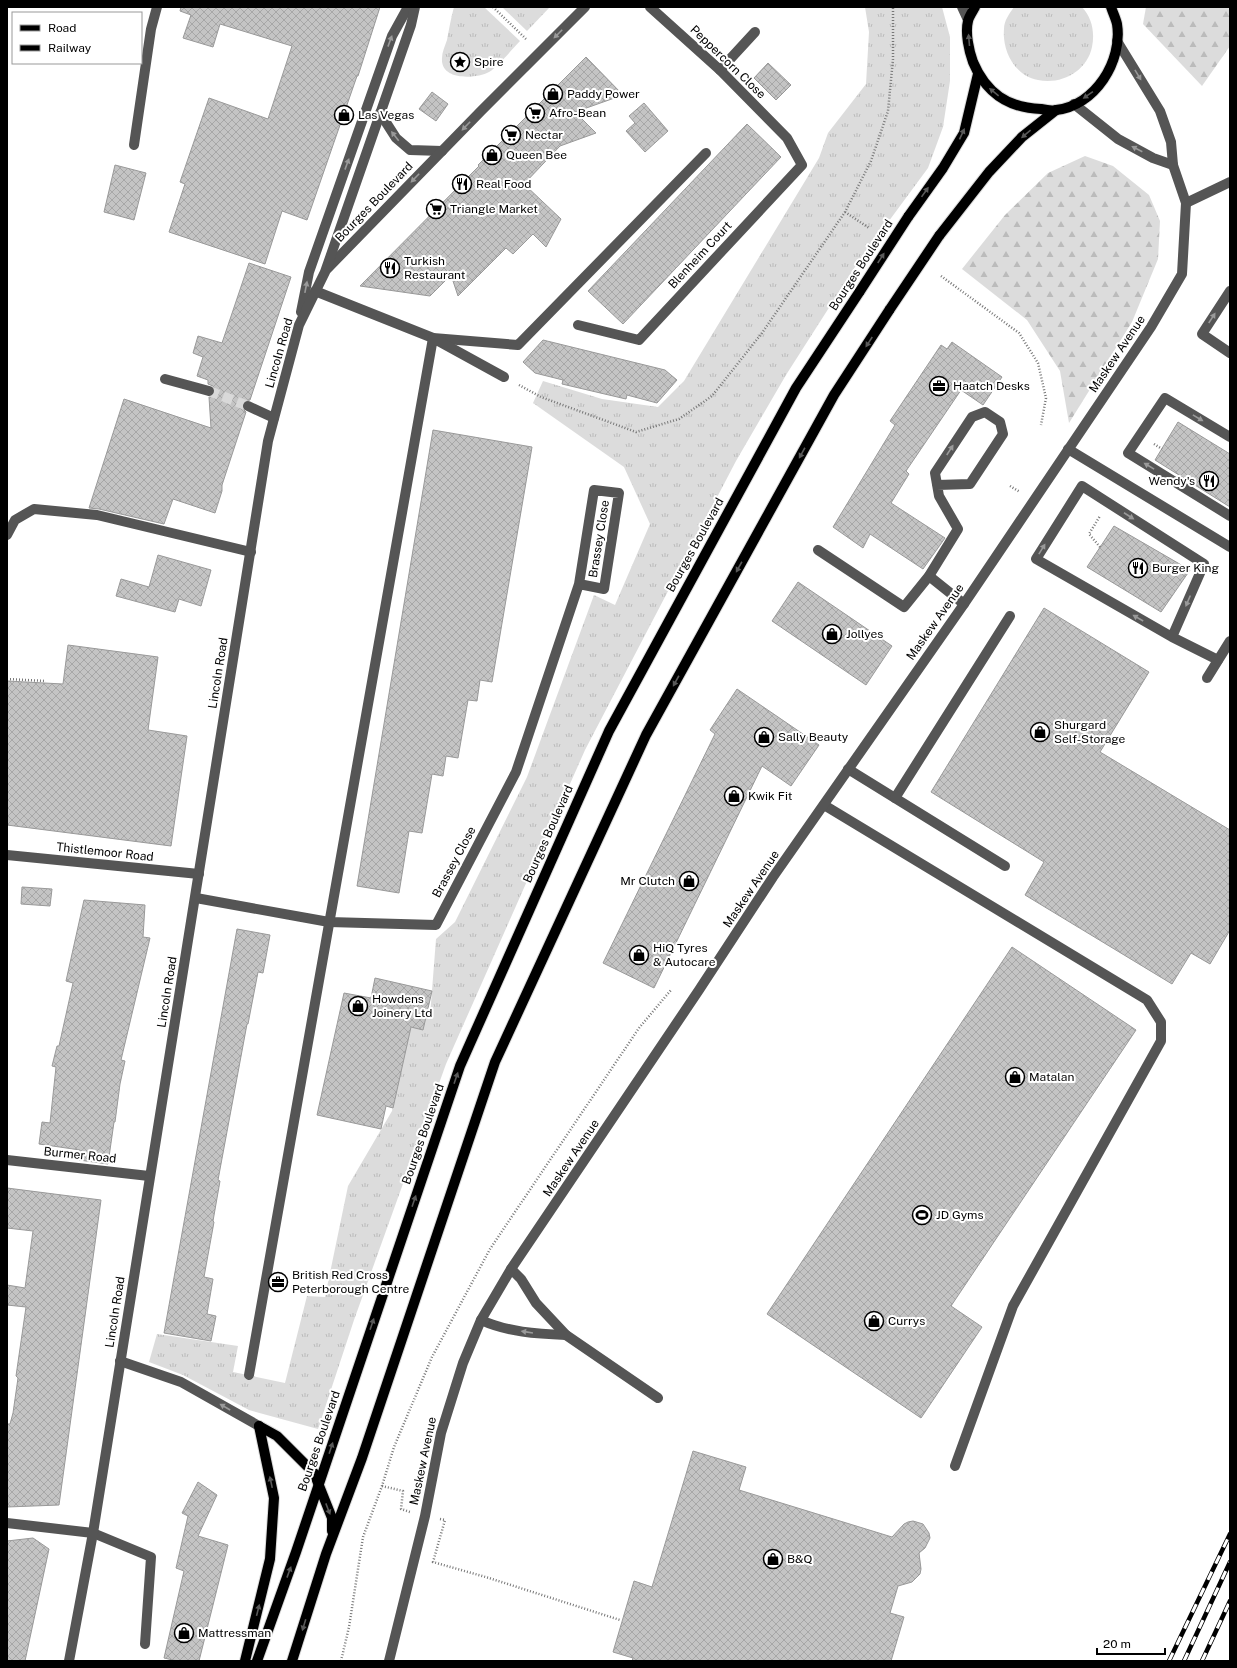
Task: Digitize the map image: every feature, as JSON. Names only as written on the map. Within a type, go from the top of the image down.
[{"type":"main road","points":[[975,7],[968,20],[970,54],[978,74],[990,89],[1006,101],[1024,108],[1056,110]]},
{"type":"main road","points":[[1111,7],[1117,24]]},
{"type":"main road","points":[[292,1661],[333,1535],[362,1458],[495,1062],[646,735],[834,395],[938,236],[989,172],[1022,137],[1056,110],[1074,104],[1092,93],[1105,77],[1114,59],[1120,7]]},
{"type":"main road","name":"Bourges Boulevard","points":[[257,1661],[319,1485],[460,1066],[609,731],[796,388],[908,217],[943,168],[964,133],[978,74]]},
{"type":"main road","points":[[259,1426],[277,1436],[314,1473],[332,1518],[333,1535]]},
{"type":"main road","points":[[245,1661],[270,1559],[274,1498],[259,1426]]},
{"type":"street","points":[[134,145],[151,29],[157,7]]},
{"type":"street","points":[[299,326],[309,272],[392,36],[408,7]]},
{"type":"street","name":"Lincoln Road","points":[[70,1661],[196,898],[268,441],[299,326],[325,272],[411,25],[415,7]]},
{"type":"street","name":"Bourges Boulevard","points":[[325,272],[442,150],[586,7]]},
{"type":"street","name":"Peppercorn Close","points":[[650,7],[720,70],[787,138]]},
{"type":"street","points":[[962,7],[968,20]]},
{"type":"street","points":[[720,70],[755,32]]},
{"type":"street","name":"Maskew Avenue","points":[[389,1661],[425,1516],[441,1433],[463,1363],[481,1320],[511,1269],[699,990],[773,877],[964,604],[1151,327],[1182,274],[1186,203],[1173,164],[1171,142],[1160,111],[1117,41]]},
{"type":"street","points":[[1074,104],[1118,139],[1154,158],[1173,164]]},
{"type":"street","name":"Bourges Boulevard","points":[[380,113],[396,138],[410,150],[442,150]]},
{"type":"street","name":"Blenheim Court","points":[[578,325],[639,340],[802,165],[787,138]]},
{"type":"street","points":[[433,338],[518,345],[706,153]]},
{"type":"street","points":[[1186,203],[1230,182]]},
{"type":"street","points":[[315,291],[433,338],[504,377]]},
{"type":"street","points":[[1230,291],[1202,334],[1230,353]]},
{"type":"street","points":[[249,1375],[433,338]]},
{"type":"street","points":[[164,378],[209,391]]},
{"type":"street","points":[[1230,436],[1165,398],[1128,453],[1230,516]]},
{"type":"street","points":[[248,406],[274,418]]},
{"type":"street","points":[[818,550],[904,608],[929,576],[958,529],[939,496],[937,485],[935,473],[972,417],[985,412],[1000,422],[1004,434],[970,484],[937,485]]},
{"type":"street","points":[[1068,449],[1230,547]]},
{"type":"street","points":[[1172,637],[1204,564],[1082,486],[1036,559],[1172,637],[1218,660]]},
{"type":"street","name":"Brassey Close","points":[[196,898],[329,922],[436,925],[516,772],[579,584],[594,490],[619,493],[604,589],[579,584]]},
{"type":"street","points":[[7,535],[15,520],[34,509],[97,515],[251,552]]},
{"type":"street","points":[[929,576],[964,604]]},
{"type":"street","points":[[895,798],[1010,616]]},
{"type":"street","points":[[1207,678],[1230,641]]},
{"type":"street","points":[[848,769],[1005,866]]},
{"type":"street","points":[[824,805],[1147,1000],[1161,1022],[1161,1041],[1013,1306],[955,1466]]},
{"type":"street","name":"Thistlemoor Road","points":[[7,855],[199,874]]},
{"type":"street","name":"Burmer Road","points":[[7,1160],[149,1176]]},
{"type":"street","points":[[511,1269],[521,1279],[536,1303],[566,1335],[658,1398]]},
{"type":"street","points":[[481,1320],[496,1327],[544,1335],[566,1335]]},
{"type":"street","name":"Lincoln Road","points":[[120,1361],[181,1382],[259,1426]]},
{"type":"street","points":[[7,1523],[92,1533],[151,1557],[145,1644]]},
{"type":"path","points":[[492,7],[526,39]]},
{"type":"path","points":[[504,377],[541,397],[636,432],[679,419],[712,396],[762,333],[845,212],[871,161],[888,111],[893,59],[893,7]]},
{"type":"path","points":[[845,212],[869,228]]},
{"type":"path","points":[[941,276],[1019,333],[1038,363],[1046,398],[1041,425]]},
{"type":"path","points":[[1089,534],[1100,547]]},
{"type":"path","points":[[7,679],[46,681]]},
{"type":"path","points":[[382,1486],[403,1491],[401,1509],[445,1520],[433,1562],[489,1578],[620,1620]]},
{"type":"green space","points":[[454,7],[484,7],[520,41],[501,62],[489,72],[468,77],[453,74],[447,71],[443,65],[442,58]]},
{"type":"green space","points":[[502,7],[550,7],[527,31]]},
{"type":"green space","points":[[865,7],[942,7],[950,37],[950,81],[943,127],[928,168],[855,267],[786,375],[736,461],[585,750],[446,1064],[354,1320],[318,1429],[249,1410],[183,1375],[149,1362],[157,1334],[238,1346],[233,1372],[285,1383],[307,1296],[325,1297],[348,1186],[392,1111],[407,1015],[430,1016],[436,939],[455,922],[527,777],[594,595],[615,605],[650,524],[624,467],[533,403],[543,381],[602,399],[658,407],[684,381],[819,158],[828,133],[866,84],[869,32]]},
{"type":"green space","points":[[1014,7],[1082,7],[1088,16],[1093,31],[1092,47],[1085,63],[1072,74],[1056,80],[1038,80],[1030,78],[1023,73],[1012,61],[1005,46],[1005,23]]},
{"type":"green space","points":[[1146,7],[1230,7],[1230,46],[1202,86],[1143,24]]},
{"type":"green space","points":[[1085,156],[1113,166],[1149,195],[1160,221],[1158,259],[1132,322],[1069,423],[1060,371],[1027,320],[962,269],[1005,215],[1048,173]]},
{"type":"building","points":[[181,7],[380,7],[358,76],[307,220],[282,211],[265,264],[169,232],[185,184],[180,182],[209,98],[268,119],[292,46],[220,24],[213,47],[183,38],[191,15],[180,11]]},
{"type":"building","points":[[586,57],[623,95],[575,112],[596,133],[560,146],[524,184],[561,219],[546,247],[533,234],[513,254],[506,248],[458,296],[451,275],[430,296],[360,286],[479,166],[478,165]]},
{"type":"building","points":[[768,63],[791,85],[776,100],[754,78]]},
{"type":"building","points":[[432,92],[448,104],[436,121],[419,109]]},
{"type":"building","points":[[644,103],[668,131],[645,152],[626,131],[635,123],[629,116]]},
{"type":"building","points":[[747,124],[781,157],[623,324],[588,291]]},
{"type":"building","points":[[115,165],[146,173],[134,220],[104,212]]},
{"type":"building","points":[[249,263],[291,277],[250,400],[245,401],[242,404],[243,409],[246,412],[222,485],[222,491],[215,513],[173,499],[164,524],[89,508],[124,399],[211,428],[209,397],[214,395],[215,390],[213,386],[208,384],[208,380],[197,376],[203,357],[193,353],[198,336],[222,343]]},
{"type":"building","points":[[543,340],[665,370],[677,380],[657,403],[627,395],[626,399],[562,384],[563,380],[535,373],[523,362]]},
{"type":"building","points":[[952,342],[1002,377],[983,405],[961,390],[906,471],[909,474],[891,503],[945,538],[923,569],[870,534],[863,548],[833,527],[895,425],[890,421],[941,345],[947,349]]},
{"type":"building","name":"Wendy's","points":[[1178,422],[1230,454],[1230,507],[1155,460]]},
{"type":"building","points":[[433,430],[532,447],[492,682],[480,680],[477,701],[468,700],[458,758],[446,756],[443,776],[432,774],[422,833],[409,831],[399,893],[357,886]]},
{"type":"building","name":"Burger King","points":[[1114,526],[1190,570],[1161,612],[1087,567]]},
{"type":"building","points":[[158,555],[211,570],[201,606],[179,599],[175,612],[116,596],[121,579],[149,587]]},
{"type":"building","name":"Jollyes","points":[[798,582],[892,646],[866,685],[772,621]]},
{"type":"building","points":[[1044,608],[1149,672],[1100,752],[1230,830],[1230,930],[1210,964],[1191,953],[1172,984],[1025,895],[1044,862],[931,792]]},
{"type":"building","points":[[68,645],[158,657],[148,730],[187,736],[171,846],[7,825],[7,681],[63,684]]},
{"type":"building","points":[[737,689],[819,745],[791,786],[762,766],[654,988],[603,963],[715,734],[710,730]]},
{"type":"building","points":[[22,887],[52,889],[50,906],[21,904]]},
{"type":"building","points":[[84,900],[145,905],[143,937],[150,938],[121,1060],[125,1061],[108,1164],[79,1160],[80,1150],[39,1144],[42,1122],[50,1123],[56,1067],[52,1066],[57,1046],[59,1046],[73,983],[66,981]]},
{"type":"building","points":[[237,929],[270,935],[263,973],[258,972],[218,1180],[220,1181],[204,1277],[213,1279],[207,1314],[216,1316],[211,1341],[164,1333]]},
{"type":"building","points":[[1012,947],[1136,1030],[951,1306],[982,1327],[921,1418],[767,1314]]},
{"type":"building","points":[[375,978],[432,991],[423,1030],[411,1027],[393,1108],[386,1106],[381,1129],[317,1115],[344,993],[371,998]]},
{"type":"building","points":[[7,1188],[101,1200],[59,1505],[7,1507],[7,1424],[10,1424],[13,1413],[18,1378],[16,1376],[26,1307],[7,1305],[7,1285],[25,1288],[33,1231],[7,1228]]},
{"type":"building","name":"B&Q","points":[[693,1451],[746,1467],[739,1490],[892,1537],[904,1524],[908,1522],[913,1521],[923,1524],[929,1533],[930,1538],[925,1548],[919,1553],[921,1569],[920,1574],[912,1582],[898,1586],[890,1613],[904,1617],[891,1661],[632,1661],[633,1658],[613,1652],[634,1581],[652,1587]]},
{"type":"building","points":[[198,1482],[217,1495],[198,1536],[228,1545],[199,1661],[177,1661],[164,1658],[184,1571],[176,1568],[188,1516],[182,1513]]},
{"type":"building","points":[[33,1538],[49,1549],[25,1661],[7,1661],[7,1541]]},
{"type":"tunnel","points":[[209,391],[248,406]]},
{"type":"railway","points":[[1169,1661],[1230,1534]]},
{"type":"railway","points":[[1184,1661],[1230,1562]]},
{"type":"railway","points":[[1202,1661],[1230,1601]]},
{"type":"place","name":"Spire","points":[[460,62]]},
{"type":"place","name":"Paddy Power","points":[[553,94]]},
{"type":"place","name":"Afro-Bean","points":[[535,113]]},
{"type":"place","name":"Las Vegas","points":[[344,115]]},
{"type":"place","name":"Nectar","points":[[511,135]]},
{"type":"place","name":"Queen Bee","points":[[492,155]]},
{"type":"place","name":"Real Food","points":[[462,184]]},
{"type":"place","name":"Triangle Market","points":[[436,209]]},
{"type":"place","name":"Turkish Restaurant","points":[[390,268]]},
{"type":"place","name":"Haatch Desks","points":[[939,386]]},
{"type":"place","name":"Wendy's","points":[[1209,481]]},
{"type":"place","name":"Burger King","points":[[1138,568]]},
{"type":"place","name":"Jollyes","points":[[832,634]]},
{"type":"place","name":"Shurgard Self-Storage","points":[[1040,732]]},
{"type":"place","name":"Sally Beauty","points":[[764,737]]},
{"type":"place","name":"Kwik Fit","points":[[734,796]]},
{"type":"place","name":"Mr Clutch","points":[[689,881]]},
{"type":"place","name":"HiQ Tyres & Autocare","points":[[639,955]]},
{"type":"place","name":"Howdens Joinery Ltd","points":[[358,1006]]},
{"type":"place","name":"Matalan","points":[[1015,1077]]},
{"type":"place","name":"JD Gyms","points":[[922,1215]]},
{"type":"place","name":"British Red Cross Peterborough Centre","points":[[278,1282]]},
{"type":"place","name":"Currys","points":[[874,1321]]},
{"type":"place","name":"B&Q","points":[[773,1559]]},
{"type":"place","name":"Mattressman","points":[[184,1633]]}]
